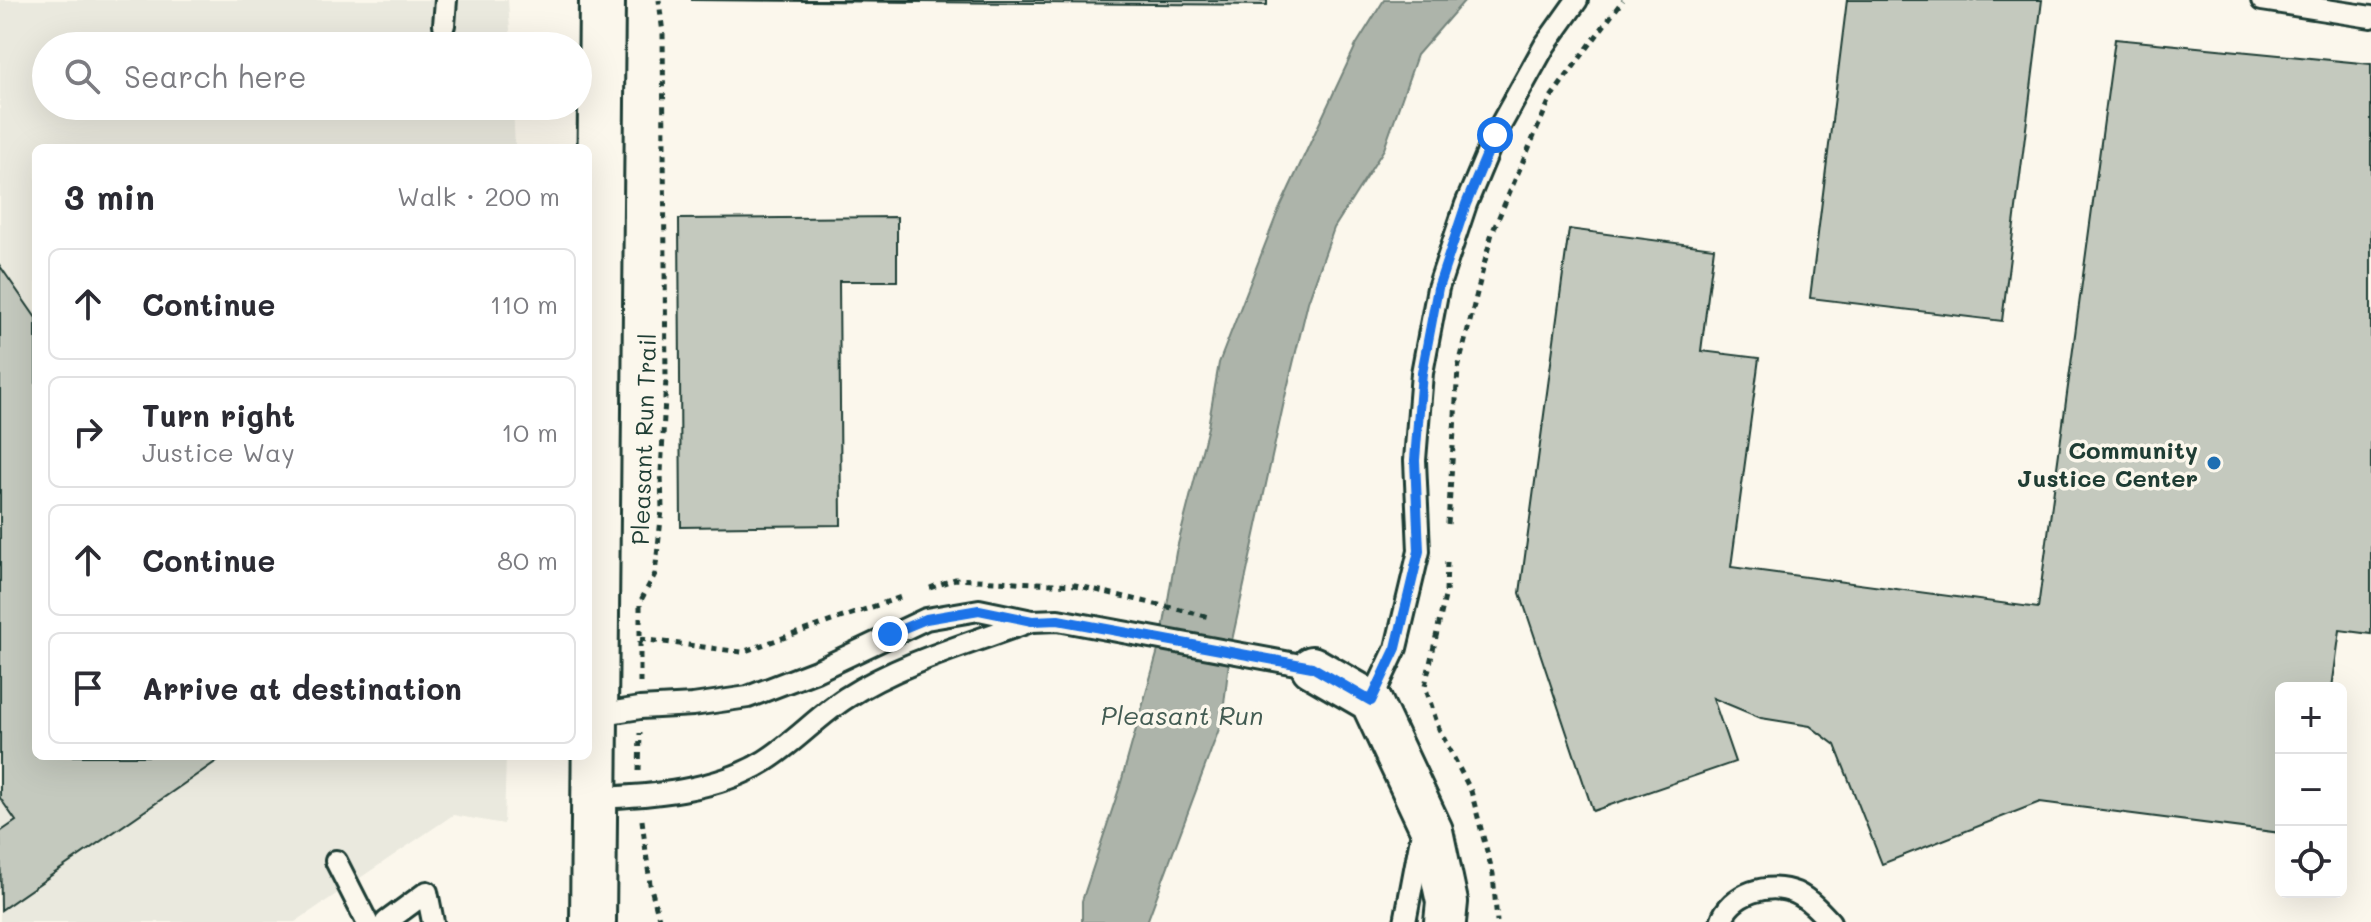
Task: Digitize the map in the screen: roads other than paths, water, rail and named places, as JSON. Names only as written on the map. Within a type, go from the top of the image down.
[{"type":"street","points":[[593,922],[602,0]]},
{"type":"street","points":[[1312,667],[1371,701],[1432,831],[1447,902],[1445,922]]},
{"type":"lane","points":[[444,25],[446,0]]},
{"type":"lane","points":[[1371,701],[1396,648],[1419,551],[1416,446],[1422,373],[1438,288],[1466,204],[1495,135],[1545,45],[1577,0]]},
{"type":"lane","points":[[2262,0],[2324,5],[2371,17]]},
{"type":"lane","points":[[596,715],[748,697],[816,671],[926,619],[979,610],[1032,621],[1058,620],[1312,667]]},
{"type":"lane","points":[[595,798],[639,797],[707,786],[763,763],[845,699],[899,669],[1032,621]]},
{"type":"lane","points":[[1405,922],[1425,817]]},
{"type":"lane","points":[[336,861],[367,922]]},
{"type":"lane","points":[[1721,922],[1724,912],[1741,897],[1757,889],[1778,889],[1796,893],[1830,922]]},
{"type":"lane","points":[[386,922],[427,892],[433,922]]},
{"type":"water","name":"Pleasant Run","points":[[1384,0],[1465,0],[1417,55],[1384,149],[1334,228],[1308,302],[1231,645],[1222,721],[1147,922],[1082,922],[1082,901],[1120,786],[1162,636],[1176,552],[1208,427],[1219,363],[1277,214],[1356,45]]},
{"type":"place","name":"Community Justice Center","points":[[2214,463]]}]
